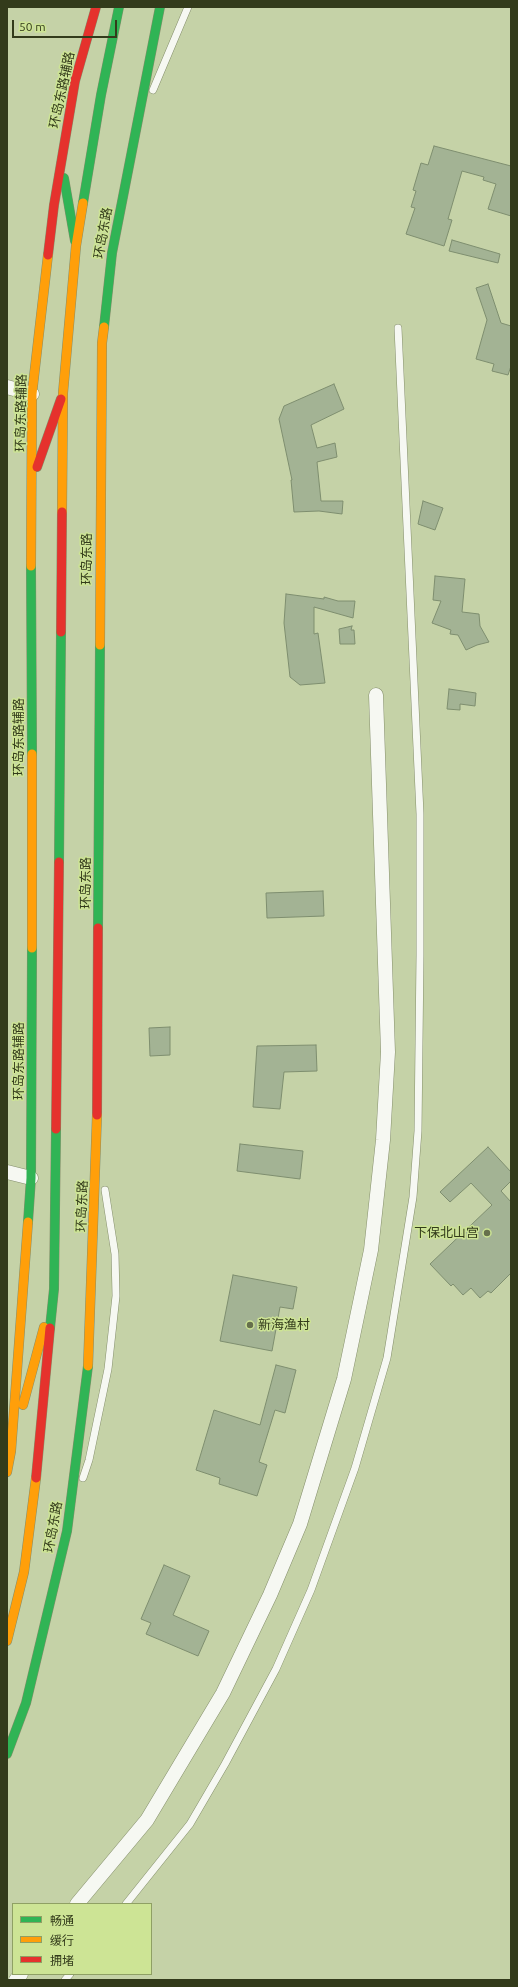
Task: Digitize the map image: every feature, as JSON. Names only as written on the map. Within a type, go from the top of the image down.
[{"type":"main road","name":"环岛东路辅路","points":[[7,1472],[11,1451],[31,1178],[33,841],[31,577],[33,480],[32,394],[54,205],[75,81],[96,7]]},
{"type":"main road","name":"环岛东路","points":[[7,1641],[24,1572],[34,1500],[54,1289],[63,393],[76,246],[101,95],[119,7]]},
{"type":"main road","name":"环岛东路","points":[[7,1754],[26,1704],[67,1531],[90,1353],[97,1149],[102,342],[112,253],[160,7]]},
{"type":"main road","points":[[61,164],[76,246]]},
{"type":"main road","points":[[33,480],[63,393]]},
{"type":"main road","points":[[32,1060],[41,1096]]},
{"type":"main road","points":[[47,1118],[56,1154]]},
{"type":"main road","points":[[11,1451],[54,1289]]},
{"type":"street","points":[[7,387],[32,394]]},
{"type":"street","points":[[78,1903],[147,1820],[223,1693],[270,1596],[300,1524],[344,1379],[371,1250],[383,1140],[388,1052],[376,695]]},
{"type":"street","points":[[7,1172],[31,1178]]},
{"type":"lane","points":[[135,135],[188,7]]},
{"type":"lane","points":[[127,1903],[190,1824],[276,1669],[311,1590],[356,1468],[387,1358],[413,1189],[418,1131],[420,947],[420,814],[398,328]]},
{"type":"lane","points":[[67,1531],[89,1460],[108,1369],[116,1296],[116,1254],[97,1149]]},
{"type":"building","points":[[434,146],[511,166],[511,216],[488,209],[496,184],[483,180],[484,177],[462,171],[448,219],[452,220],[444,246],[406,234],[415,208],[411,207],[416,191],[413,190],[421,163],[428,165]]},
{"type":"building","points":[[452,240],[500,254],[498,263],[449,251]]},
{"type":"building","points":[[488,284],[501,323],[511,326],[511,366],[508,375],[492,371],[494,364],[476,359],[487,320],[476,288]]},
{"type":"building","points":[[334,384],[344,409],[311,425],[317,448],[335,443],[337,457],[317,462],[321,501],[343,501],[342,514],[319,511],[294,512],[292,480],[279,419],[284,406]]},
{"type":"building","points":[[423,501],[443,508],[435,530],[418,524]]},
{"type":"building","points":[[435,576],[465,579],[462,612],[479,614],[480,626],[489,642],[466,650],[458,635],[450,634],[451,630],[432,623],[441,601],[433,600]]},
{"type":"building","points":[[286,594],[324,599],[324,597],[338,601],[355,601],[353,618],[314,607],[314,634],[318,633],[325,683],[300,685],[290,677],[284,623]]},
{"type":"building","points":[[352,626],[351,630],[354,630],[355,644],[340,644],[339,629]]},
{"type":"building","points":[[449,689],[476,693],[475,706],[460,704],[460,710],[447,709]]},
{"type":"building","points":[[323,891],[324,916],[267,918],[266,893]]},
{"type":"building","points":[[170,1027],[170,1055],[150,1056],[149,1028]]},
{"type":"building","points":[[316,1045],[317,1071],[284,1072],[280,1109],[253,1107],[257,1046]]},
{"type":"building","points":[[240,1144],[303,1151],[300,1179],[237,1171]]},
{"type":"building","name":"下保北山宫","points":[[488,1147],[511,1172],[511,1181],[501,1191],[511,1202],[511,1273],[491,1293],[488,1291],[480,1298],[471,1288],[463,1295],[453,1284],[451,1286],[430,1264],[492,1205],[471,1183],[450,1202],[440,1192]]},
{"type":"building","name":"新海渔村","points":[[233,1275],[297,1287],[293,1309],[280,1307],[272,1351],[220,1341]]},
{"type":"building","points":[[276,1365],[296,1370],[285,1413],[275,1410],[259,1462],[267,1465],[257,1496],[219,1484],[220,1478],[196,1470],[214,1410],[260,1425]]},
{"type":"building","points":[[164,1565],[190,1576],[173,1615],[209,1631],[198,1656],[146,1634],[151,1623],[141,1619]]},
{"type":"traffic: fast","points":[[83,203],[101,95],[119,7]]},
{"type":"traffic: fast","points":[[104,327],[112,253],[160,7]]},
{"type":"traffic: fast","points":[[64,178],[75,241]]},
{"type":"traffic: fast","points":[[31,566],[32,754]]},
{"type":"traffic: fast","points":[[59,862],[61,632]]},
{"type":"traffic: fast","points":[[98,928],[100,645]]},
{"type":"traffic: fast","points":[[28,1222],[31,1178],[32,948]]},
{"type":"traffic: fast","points":[[50,1328],[54,1289],[56,1129]]},
{"type":"traffic: fast","points":[[7,1754],[26,1703],[67,1531],[88,1366]]},
{"type":"traffic: slow","points":[[62,512],[63,393],[76,246],[83,203]]},
{"type":"traffic: slow","points":[[31,566],[32,394],[48,255]]},
{"type":"traffic: slow","points":[[100,645],[102,343],[104,327]]},
{"type":"traffic: slow","points":[[32,754],[32,948]]},
{"type":"traffic: slow","points":[[88,1366],[97,1115]]},
{"type":"traffic: slow","points":[[7,1472],[11,1451],[28,1222]]},
{"type":"traffic: slow","points":[[23,1405],[44,1327]]},
{"type":"traffic: slow","points":[[7,1641],[24,1572],[36,1478]]},
{"type":"traffic: jam","points":[[48,255],[54,205],[75,81],[96,7]]},
{"type":"traffic: jam","points":[[37,467],[61,399]]},
{"type":"traffic: jam","points":[[61,632],[62,512]]},
{"type":"traffic: jam","points":[[56,1129],[59,862]]},
{"type":"traffic: jam","points":[[97,1115],[98,928]]},
{"type":"traffic: jam","points":[[36,1478],[50,1328]]},
{"type":"place","name":"下保北山宫","points":[[487,1233]]},
{"type":"place","name":"新海渔村","points":[[250,1325]]}]
